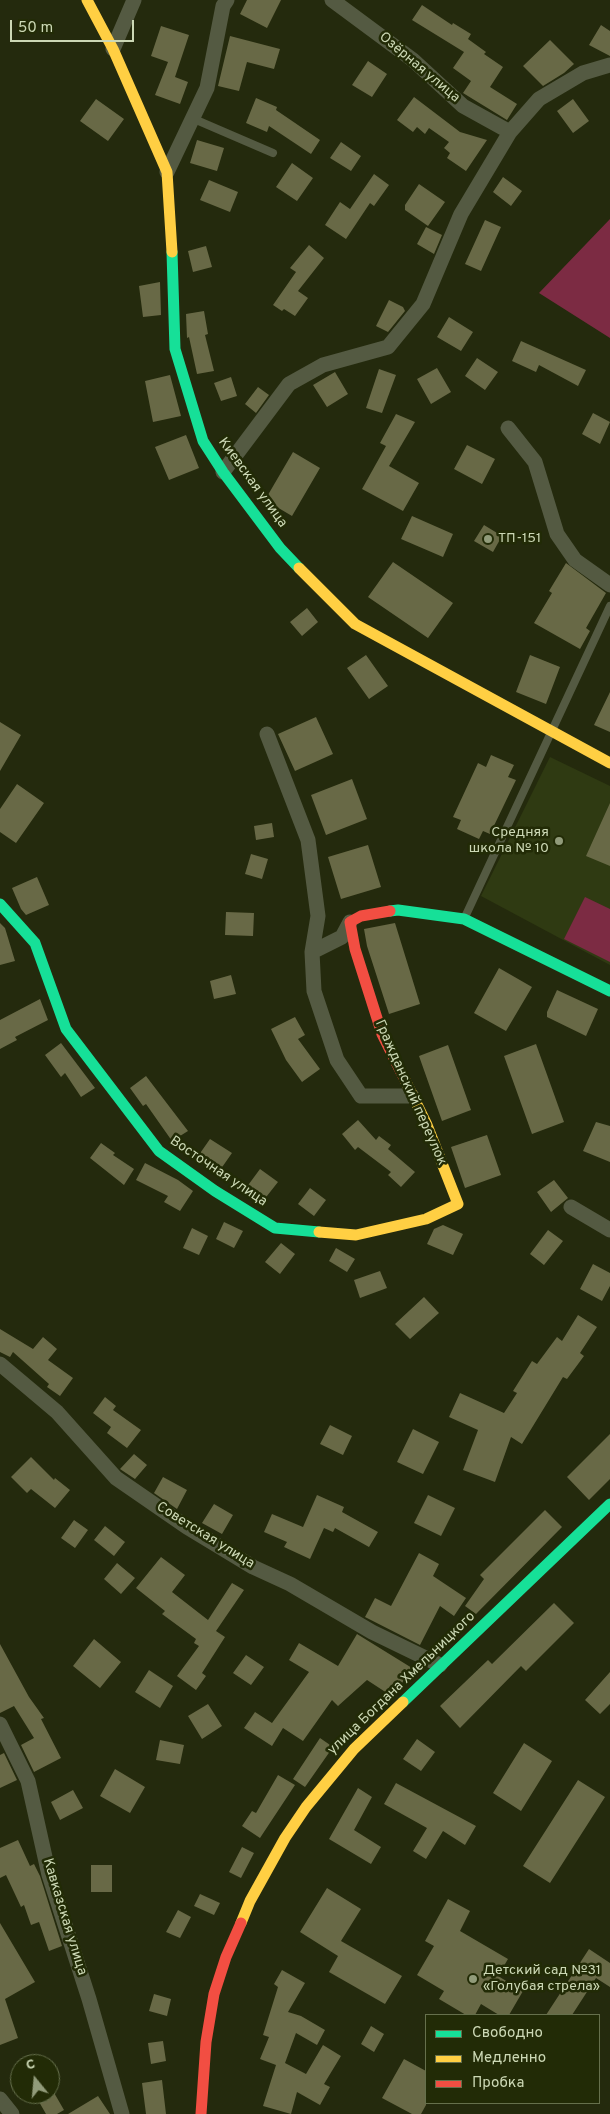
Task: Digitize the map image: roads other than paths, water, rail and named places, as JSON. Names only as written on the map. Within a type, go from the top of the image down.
[{"type":"street","name":"Киевская улица","points":[[86,0],[113,49],[167,172],[171,224],[175,349],[203,441],[223,472],[280,548],[355,624],[610,763]]},
{"type":"street","points":[[113,49],[134,0]]},
{"type":"street","points":[[167,172],[194,119],[207,88],[222,6],[226,0]]},
{"type":"street","name":"Озёрная улица","points":[[332,0],[413,60],[463,106],[510,132]]},
{"type":"street","points":[[223,472],[289,384],[323,365],[388,347],[422,304],[461,214],[510,132],[539,99],[583,73],[610,65]]},
{"type":"street","points":[[508,428],[535,462],[557,534],[576,560],[610,584]]},
{"type":"street","points":[[267,734],[308,840],[318,916],[312,952],[314,991],[337,1060],[361,1096],[412,1096]]},
{"type":"street","name":"Восточная улица","points":[[0,904],[34,943],[66,1029],[159,1151],[215,1191],[275,1228],[356,1234],[426,1219],[458,1204]]},
{"type":"street","points":[[312,952],[342,938],[350,922],[361,916],[398,910],[464,919],[610,991]]},
{"type":"street","name":"Гражданский переулок","points":[[350,922],[355,949],[382,1034],[427,1126],[458,1204]]},
{"type":"street","points":[[571,1208],[610,1230]]},
{"type":"street","name":"Советская улица","points":[[0,1364],[57,1412],[116,1478],[187,1527],[253,1567],[290,1584],[372,1632],[440,1665]]},
{"type":"street","name":"улица Богдана Хмельницкого","points":[[201,2114],[206,2042],[214,1994],[226,1957],[250,1900],[285,1838],[306,1807],[354,1749],[610,1504]]},
{"type":"street","name":"Кавказская улица","points":[[0,1724],[28,1781],[50,1875],[89,1999],[122,2114]]},
{"type":"street","points":[[0,2099],[12,2114]]},
{"type":"lane","points":[[194,119],[273,154]]},
{"type":"lane","points":[[464,919],[610,606]]},
{"type":"place","name":"ТП-151","points":[[488,539]]},
{"type":"place","name":"Средняя школа № 10","points":[[559,841]]},
{"type":"place","name":"Детский сад №31 «Голубая стрела»","points":[[473,1979]]}]
